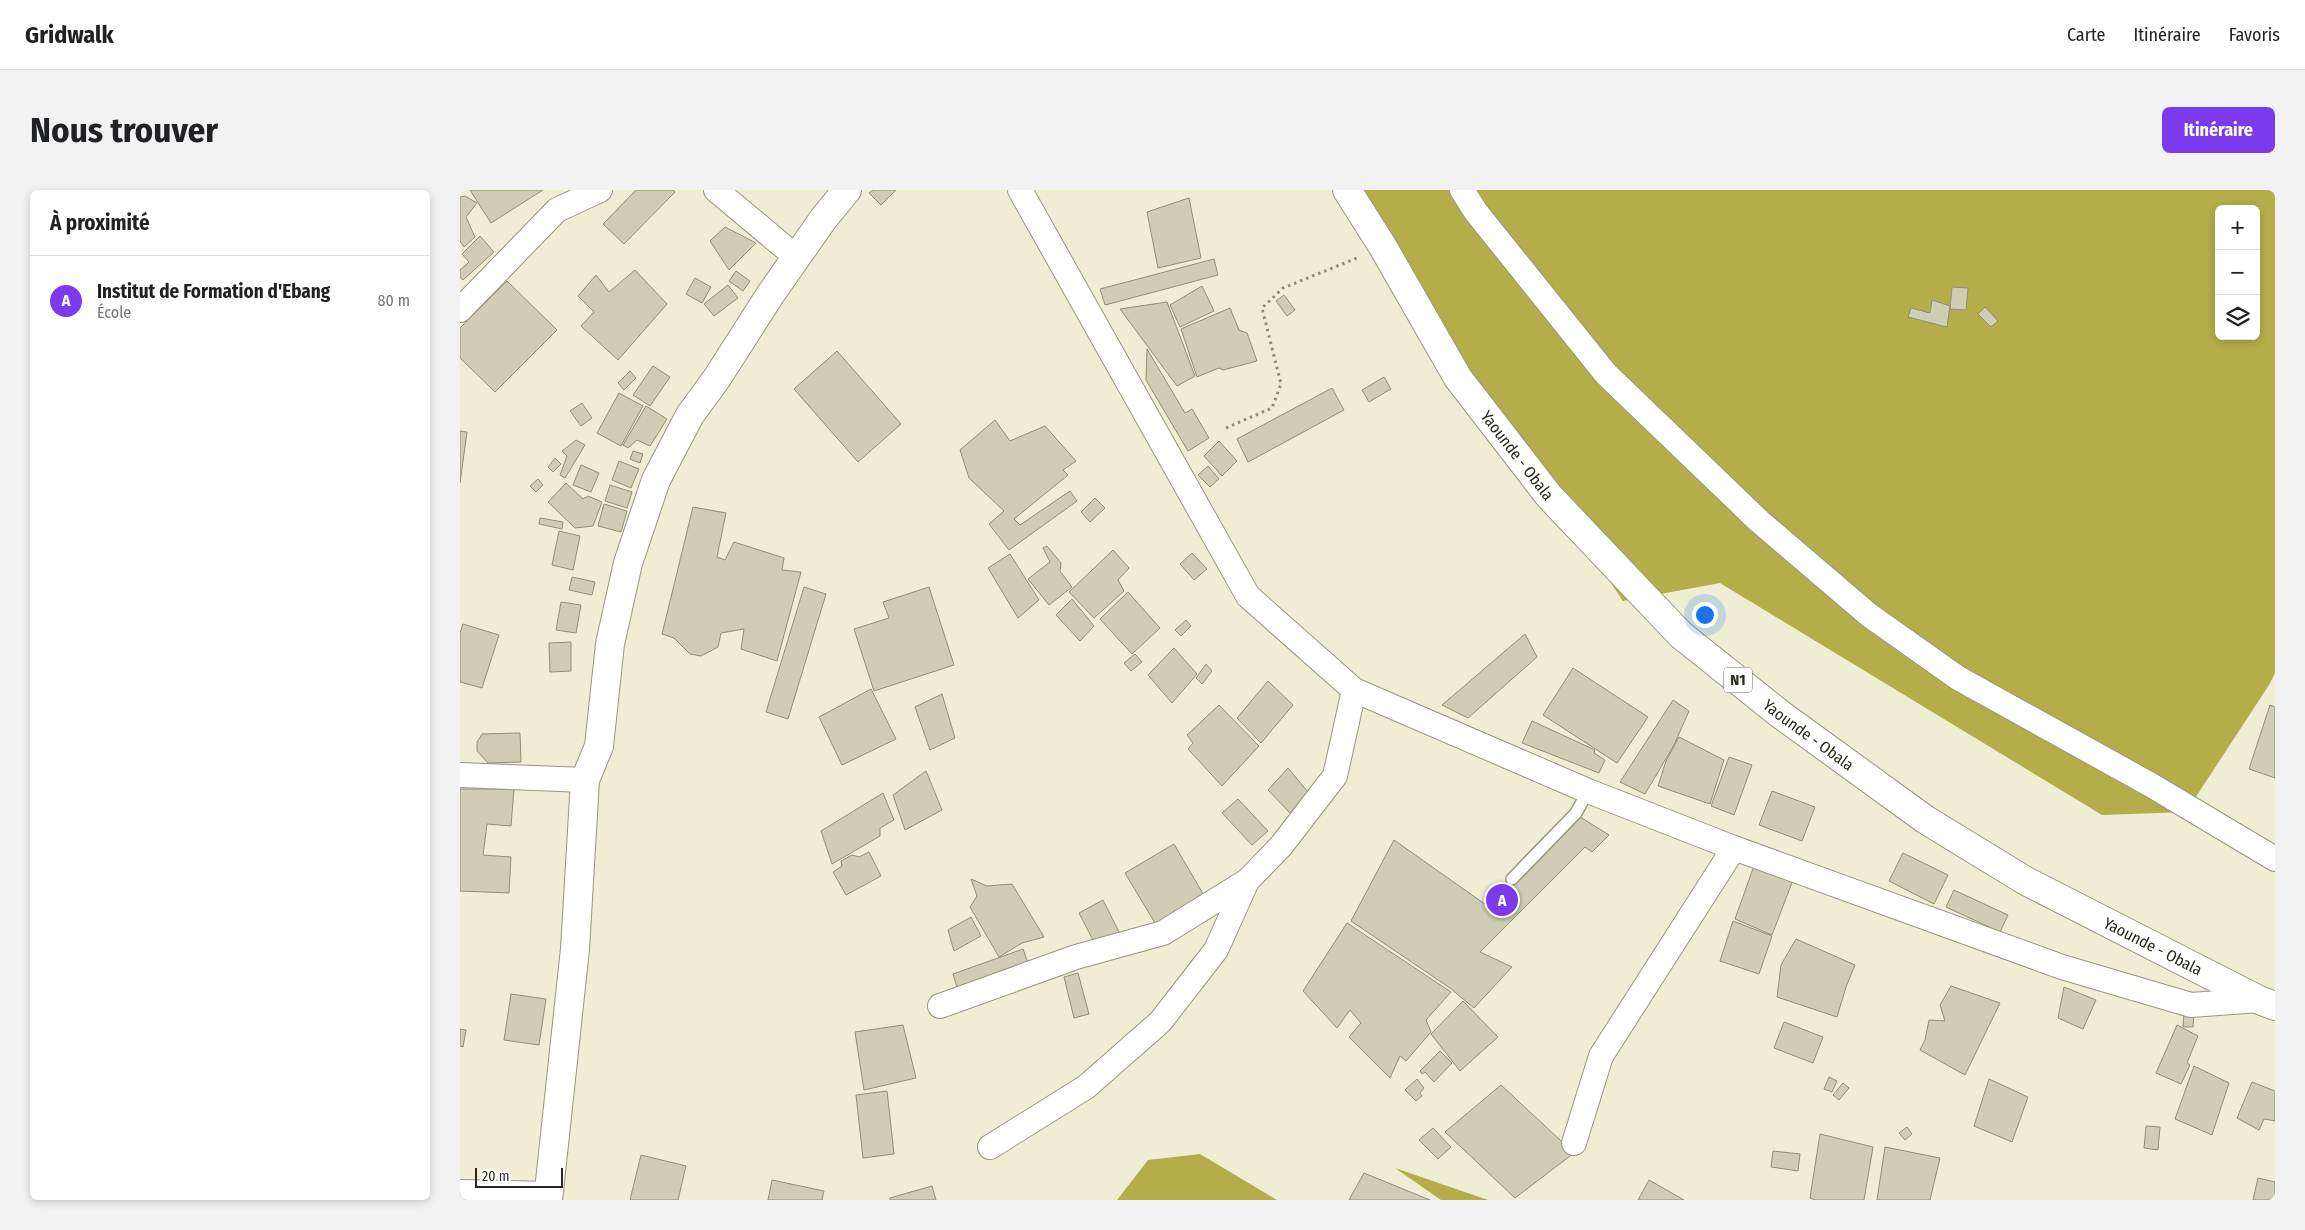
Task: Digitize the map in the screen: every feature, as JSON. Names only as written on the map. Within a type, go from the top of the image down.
[{"type":"main road","points":[[548,1197],[575,949],[585,780],[599,746],[610,644],[628,563],[656,480],[690,415],[796,257],[847,190]]},
{"type":"main road","name":"Yaounde - Obala","points":[[1347,190],[1383,247],[1464,386],[1549,496],[1682,635],[1780,714],[1926,820],[2026,881],[2267,1003]]},
{"type":"street","points":[[460,310],[557,210],[600,190]]},
{"type":"street","points":[[716,190],[796,257]]},
{"type":"street","points":[[1020,190],[1248,596],[1354,690],[1588,792],[1734,848],[2071,970],[2192,1005],[2267,1003]]},
{"type":"street","points":[[1462,190],[1476,212],[1606,374],[1759,521],[1869,615],[1958,678],[2151,785],[2275,859]]},
{"type":"street","points":[[940,1006],[1076,957],[1163,933],[1247,881],[1281,846],[1335,776],[1354,690]]},
{"type":"street","points":[[460,775],[585,780]]},
{"type":"street","points":[[1574,1143],[1601,1056],[1734,848]]},
{"type":"street","points":[[990,1147],[1086,1087],[1160,1022],[1216,950],[1247,881]]},
{"type":"street","points":[[460,1192],[548,1197]]},
{"type":"lane","points":[[1512,879],[1576,813],[1588,792]]},
{"type":"path","points":[[1226,428],[1272,408],[1281,384],[1262,308],[1283,288],[1383,247]]},
{"type":"shaded area","points":[[1348,190],[2275,190],[2275,673],[2186,812],[2102,815],[1720,583],[1623,601]]},
{"type":"shaded area","points":[[1200,1154],[1277,1200],[1117,1200],[1148,1160]]},
{"type":"shaded area","points":[[1395,1168],[1488,1200],[1441,1200]]},
{"type":"building","points":[[470,190],[543,190],[491,223]]},
{"type":"building","points":[[636,190],[673,190],[675,192],[624,244],[603,224]]},
{"type":"building","points":[[873,190],[896,190],[881,205],[869,193]]},
{"type":"building","points":[[465,196],[477,203],[466,217],[475,237],[464,247],[460,241],[460,197]]},
{"type":"building","points":[[1189,198],[1201,258],[1158,268],[1147,212]]},
{"type":"building","points":[[725,227],[756,243],[729,270],[710,241]]},
{"type":"building","points":[[480,236],[494,252],[463,280],[460,277],[460,270],[469,262],[462,254]]},
{"type":"building","points":[[1214,259],[1218,275],[1105,305],[1100,289]]},
{"type":"building","points":[[635,270],[667,304],[618,360],[581,326],[594,312],[578,296],[596,275],[609,292]]},
{"type":"building","points":[[736,271],[750,281],[743,291],[729,281]]},
{"type":"building","points":[[695,278],[711,287],[702,303],[686,294]]},
{"type":"building","points":[[507,281],[557,330],[495,392],[460,358],[460,328]]},
{"type":"building","points":[[728,285],[738,298],[714,316],[704,304]]},
{"type":"building","points":[[1202,286],[1214,311],[1180,327],[1170,305]]},
{"type":"building","points":[[1952,287],[1968,288],[1966,310],[1950,309]]},
{"type":"building","points":[[1284,295],[1295,310],[1287,316],[1276,301]]},
{"type":"building","points":[[1932,300],[1950,306],[1947,327],[1908,317],[1911,308],[1930,313]]},
{"type":"building","points":[[1167,302],[1195,376],[1177,386],[1120,309]]},
{"type":"building","points":[[1985,307],[1998,321],[1991,327],[1978,314]]},
{"type":"building","points":[[1230,308],[1239,330],[1247,333],[1257,361],[1223,370],[1219,368],[1197,377],[1181,329]]},
{"type":"building","points":[[1147,349],[1185,413],[1192,409],[1209,438],[1188,451],[1146,380]]},
{"type":"building","points":[[837,351],[901,424],[858,462],[794,389]]},
{"type":"building","points":[[653,366],[670,377],[650,406],[633,395]]},
{"type":"building","points":[[630,371],[636,378],[624,390],[618,383]]},
{"type":"building","points":[[1384,377],[1391,389],[1369,402],[1362,390]]},
{"type":"building","points":[[1332,388],[1344,410],[1248,462],[1237,439]]},
{"type":"building","points":[[619,393],[643,406],[621,446],[597,433]]},
{"type":"building","points":[[582,403],[592,418],[581,426],[570,411]]},
{"type":"building","points":[[646,406],[667,419],[650,446],[637,440],[628,448],[623,445]]},
{"type":"building","points":[[995,420],[1010,441],[1045,426],[1076,461],[1063,470],[1068,475],[1014,519],[1020,525],[1070,491],[1077,501],[1009,550],[989,524],[1004,511],[969,478],[960,450]]},
{"type":"building","points":[[460,431],[467,432],[460,483]]},
{"type":"building","points":[[576,440],[585,445],[565,478],[560,475],[567,456],[562,451]]},
{"type":"building","points":[[1219,441],[1237,461],[1222,476],[1204,456]]},
{"type":"building","points":[[633,451],[643,454],[640,463],[630,459]]},
{"type":"building","points":[[555,458],[561,464],[553,472],[548,467]]},
{"type":"building","points":[[619,461],[639,469],[631,488],[612,480]]},
{"type":"building","points":[[581,465],[599,473],[591,492],[573,485]]},
{"type":"building","points":[[1208,466],[1219,479],[1210,487],[1198,475]]},
{"type":"building","points":[[538,479],[543,485],[536,492],[530,486]]},
{"type":"building","points":[[566,483],[583,499],[588,496],[602,502],[593,526],[575,528],[548,502]]},
{"type":"building","points":[[610,485],[632,492],[627,508],[605,501]]},
{"type":"building","points":[[1095,498],[1105,508],[1090,522],[1081,512]]},
{"type":"building","points":[[604,504],[627,511],[621,532],[598,526]]},
{"type":"building","points":[[693,507],[726,513],[717,557],[725,560],[734,542],[784,558],[782,570],[801,572],[777,661],[741,649],[744,629],[721,633],[718,647],[701,656],[690,654],[674,638],[662,634]]},
{"type":"building","points":[[540,518],[563,522],[562,529],[539,524]]},
{"type":"building","points":[[559,531],[580,536],[573,570],[552,565]]},
{"type":"building","points":[[1047,546],[1061,563],[1060,571],[1072,587],[1049,605],[1028,579],[1050,562],[1043,548]]},
{"type":"building","points":[[1113,550],[1129,568],[1118,580],[1124,591],[1094,618],[1069,592]]},
{"type":"building","points":[[1192,553],[1207,569],[1194,580],[1180,564]]},
{"type":"building","points":[[1010,554],[1039,600],[1018,618],[988,568]]},
{"type":"building","points":[[572,577],[595,582],[592,595],[569,590]]},
{"type":"building","points":[[804,587],[826,594],[788,719],[766,712]]},
{"type":"building","points":[[929,587],[954,665],[874,691],[854,629],[889,618],[883,602]]},
{"type":"building","points":[[1128,592],[1160,628],[1132,654],[1100,619]]},
{"type":"building","points":[[1072,599],[1094,626],[1080,641],[1056,615]]},
{"type":"building","points":[[561,602],[581,605],[576,633],[556,630]]},
{"type":"building","points":[[1186,620],[1191,626],[1181,636],[1175,630]]},
{"type":"building","points":[[463,624],[499,635],[482,688],[460,682],[460,633]]},
{"type":"building","points":[[1525,634],[1537,657],[1468,718],[1442,705]]},
{"type":"building","points":[[571,642],[571,671],[550,672],[549,643]]},
{"type":"building","points":[[1174,648],[1197,674],[1172,703],[1148,675]]},
{"type":"building","points":[[1135,654],[1142,662],[1131,671],[1124,663]]},
{"type":"building","points":[[1206,664],[1212,671],[1202,684],[1196,678]]},
{"type":"building","points":[[1573,668],[1648,717],[1617,763],[1543,715]]},
{"type":"building","points":[[1268,681],[1293,705],[1261,743],[1237,718]]},
{"type":"building","points":[[871,689],[896,739],[842,765],[819,717]]},
{"type":"building","points":[[942,694],[955,738],[930,750],[915,707]]},
{"type":"building","points":[[1673,700],[1689,711],[1674,745],[1645,794],[1620,782]]},
{"type":"building","points":[[1219,705],[1259,746],[1222,786],[1188,749],[1193,743],[1187,735]]},
{"type":"building","points":[[2270,705],[2275,707],[2275,778],[2249,769]]},
{"type":"building","points":[[1532,721],[1595,750],[1594,753],[1605,760],[1599,773],[1522,743]]},
{"type":"building","points":[[520,733],[521,762],[488,763],[477,751],[477,742],[482,734]]},
{"type":"building","points":[[1679,737],[1724,760],[1710,804],[1658,786],[1666,761]]},
{"type":"building","points":[[1729,757],[1752,765],[1734,815],[1711,806]]},
{"type":"building","points":[[1288,768],[1308,792],[1290,813],[1268,790]]},
{"type":"building","points":[[926,771],[942,810],[905,830],[893,795]]},
{"type":"building","points":[[460,789],[514,789],[511,826],[487,824],[483,855],[511,857],[509,893],[460,891]]},
{"type":"building","points":[[1772,791],[1815,807],[1802,841],[1759,825]]},
{"type":"building","points":[[883,793],[894,820],[880,828],[880,836],[832,864],[821,831]]},
{"type":"building","points":[[1238,799],[1268,831],[1252,845],[1222,813]]},
{"type":"building","points":[[1577,815],[1609,835],[1592,852],[1585,847],[1480,952],[1512,967],[1474,1008],[1450,988],[1351,921],[1394,840],[1489,907]]},
{"type":"building","points":[[1174,844],[1209,904],[1161,933],[1125,873]]},
{"type":"building","points":[[869,852],[881,876],[846,895],[833,872],[842,866],[841,861],[852,855],[859,857]]},
{"type":"building","points":[[1903,853],[1948,875],[1934,904],[1889,881]]},
{"type":"building","points":[[1755,863],[1793,880],[1772,935],[1735,919]]},
{"type":"building","points":[[971,879],[987,886],[1012,884],[1044,937],[1022,943],[999,957],[970,907],[977,896]]},
{"type":"building","points":[[1954,890],[2008,915],[2000,932],[1946,907]]},
{"type":"building","points":[[1103,900],[1120,934],[1096,946],[1079,913]]},
{"type":"building","points":[[971,917],[981,936],[954,951],[948,930]]},
{"type":"building","points":[[1733,921],[1772,936],[1759,974],[1720,961]]},
{"type":"building","points":[[1347,923],[1451,992],[1426,1020],[1431,1032],[1406,1061],[1400,1056],[1390,1078],[1349,1037],[1361,1023],[1350,1010],[1337,1028],[1303,991]]},
{"type":"building","points":[[1796,939],[1855,965],[1837,1017],[1777,997],[1781,965]]},
{"type":"building","points":[[1023,949],[1029,966],[958,991],[953,974]]},
{"type":"building","points":[[1078,973],[1089,1014],[1074,1018],[1064,977]]},
{"type":"building","points":[[1951,986],[2000,1003],[1965,1075],[1920,1050],[1925,1040],[1929,1020],[1945,1021],[1940,1005]]},
{"type":"building","points":[[2064,987],[2096,1000],[2083,1029],[2058,1018]]},
{"type":"building","points":[[511,994],[546,999],[539,1045],[504,1040]]},
{"type":"building","points":[[1463,1001],[1498,1037],[1460,1071],[1431,1034]]},
{"type":"building","points":[[2184,1012],[2194,1013],[2193,1027],[2183,1027]]},
{"type":"building","points":[[1784,1022],[1823,1037],[1813,1063],[1774,1048]]},
{"type":"building","points":[[903,1025],[916,1078],[864,1090],[855,1032]]},
{"type":"building","points":[[2177,1025],[2198,1036],[2187,1063],[2190,1065],[2181,1084],[2156,1073]]},
{"type":"building","points":[[460,1029],[466,1030],[463,1047],[460,1046]]},
{"type":"building","points":[[1440,1051],[1452,1063],[1434,1082],[1425,1072],[1422,1074],[1420,1071]]},
{"type":"building","points":[[2194,1066],[2229,1083],[2212,1135],[2175,1119]]},
{"type":"building","points":[[1829,1077],[1837,1081],[1832,1092],[1824,1089]]},
{"type":"building","points":[[1417,1079],[1424,1088],[1420,1093],[1422,1096],[1416,1101],[1405,1090]]},
{"type":"building","points":[[1989,1079],[2028,1097],[2012,1142],[1974,1126]]},
{"type":"building","points":[[2252,1082],[2275,1091],[2275,1121],[2264,1119],[2259,1130],[2237,1118]]},
{"type":"building","points":[[1843,1083],[1849,1088],[1839,1100],[1833,1095]]},
{"type":"building","points":[[1501,1085],[1574,1153],[1515,1198],[1445,1132]]},
{"type":"building","points":[[887,1091],[894,1154],[863,1158],[856,1095]]},
{"type":"building","points":[[2146,1126],[2160,1127],[2158,1150],[2144,1148]]},
{"type":"building","points":[[1907,1127],[1912,1134],[1905,1140],[1899,1133]]},
{"type":"building","points":[[1433,1128],[1451,1147],[1438,1159],[1419,1140]]},
{"type":"building","points":[[1820,1134],[1873,1147],[1864,1200],[1815,1200],[1810,1198]]},
{"type":"building","points":[[1885,1147],[1940,1158],[1930,1200],[1877,1200]]},
{"type":"building","points":[[1773,1151],[1800,1154],[1798,1171],[1771,1167]]},
{"type":"building","points":[[641,1155],[686,1166],[678,1200],[630,1200]]},
{"type":"building","points":[[1364,1173],[1430,1200],[1349,1200]]},
{"type":"building","points":[[2258,1178],[2275,1182],[2275,1200],[2253,1200]]},
{"type":"building","points":[[772,1180],[824,1191],[822,1200],[768,1200]]},
{"type":"building","points":[[1649,1180],[1684,1200],[1638,1200]]},
{"type":"building","points":[[932,1186],[936,1200],[890,1200],[890,1198]]},
{"type":"place","name":"Institut de Formation d'Ebang","points":[[1502,900]]}]
